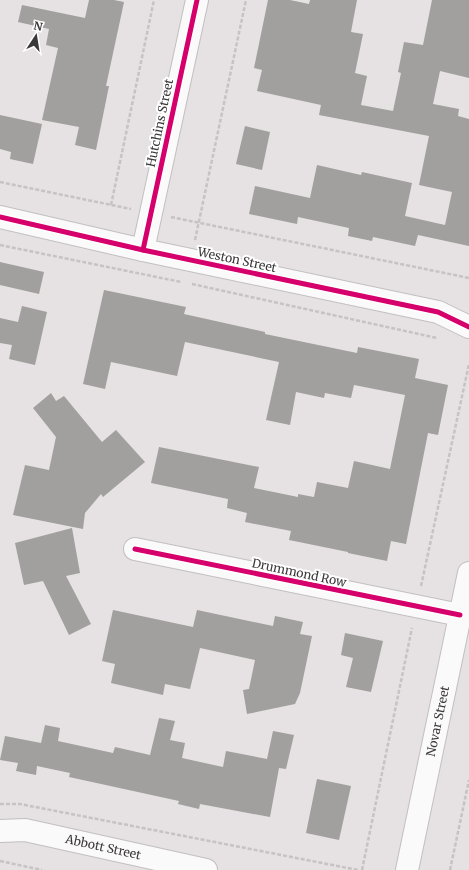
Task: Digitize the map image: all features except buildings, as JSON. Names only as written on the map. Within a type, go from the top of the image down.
[{"type":"street","name":"Hutchins Street","points":[[143,250],[197,0]]},
{"type":"street","name":"Weston Street","points":[[0,217],[143,250],[438,312],[469,327]]},
{"type":"street","name":"Weston Street","points":[[438,312],[469,310]]},
{"type":"street","name":"Drummond Row","points":[[135,549],[460,615]]},
{"type":"street","name":"Novar Street","points":[[407,870],[469,573]]},
{"type":"street","name":"Abbott Street","points":[[0,831],[25,830],[206,870]]},
{"type":"path","points":[[111,205],[154,0]]},
{"type":"path","points":[[190,260],[246,0]]},
{"type":"path","points":[[0,182],[469,278]]},
{"type":"path","points":[[0,246],[186,283],[438,338]]},
{"type":"path","points":[[450,870],[469,780]]},
{"type":"path","points":[[0,804],[20,804],[358,870]]},
{"type":"path","points":[[0,861],[42,870]]},
{"type":"cycle path","points":[[143,250],[197,0]]},
{"type":"cycle path","points":[[0,217],[143,250],[438,312],[469,327]]},
{"type":"cycle path","points":[[135,549],[460,615]]}]
